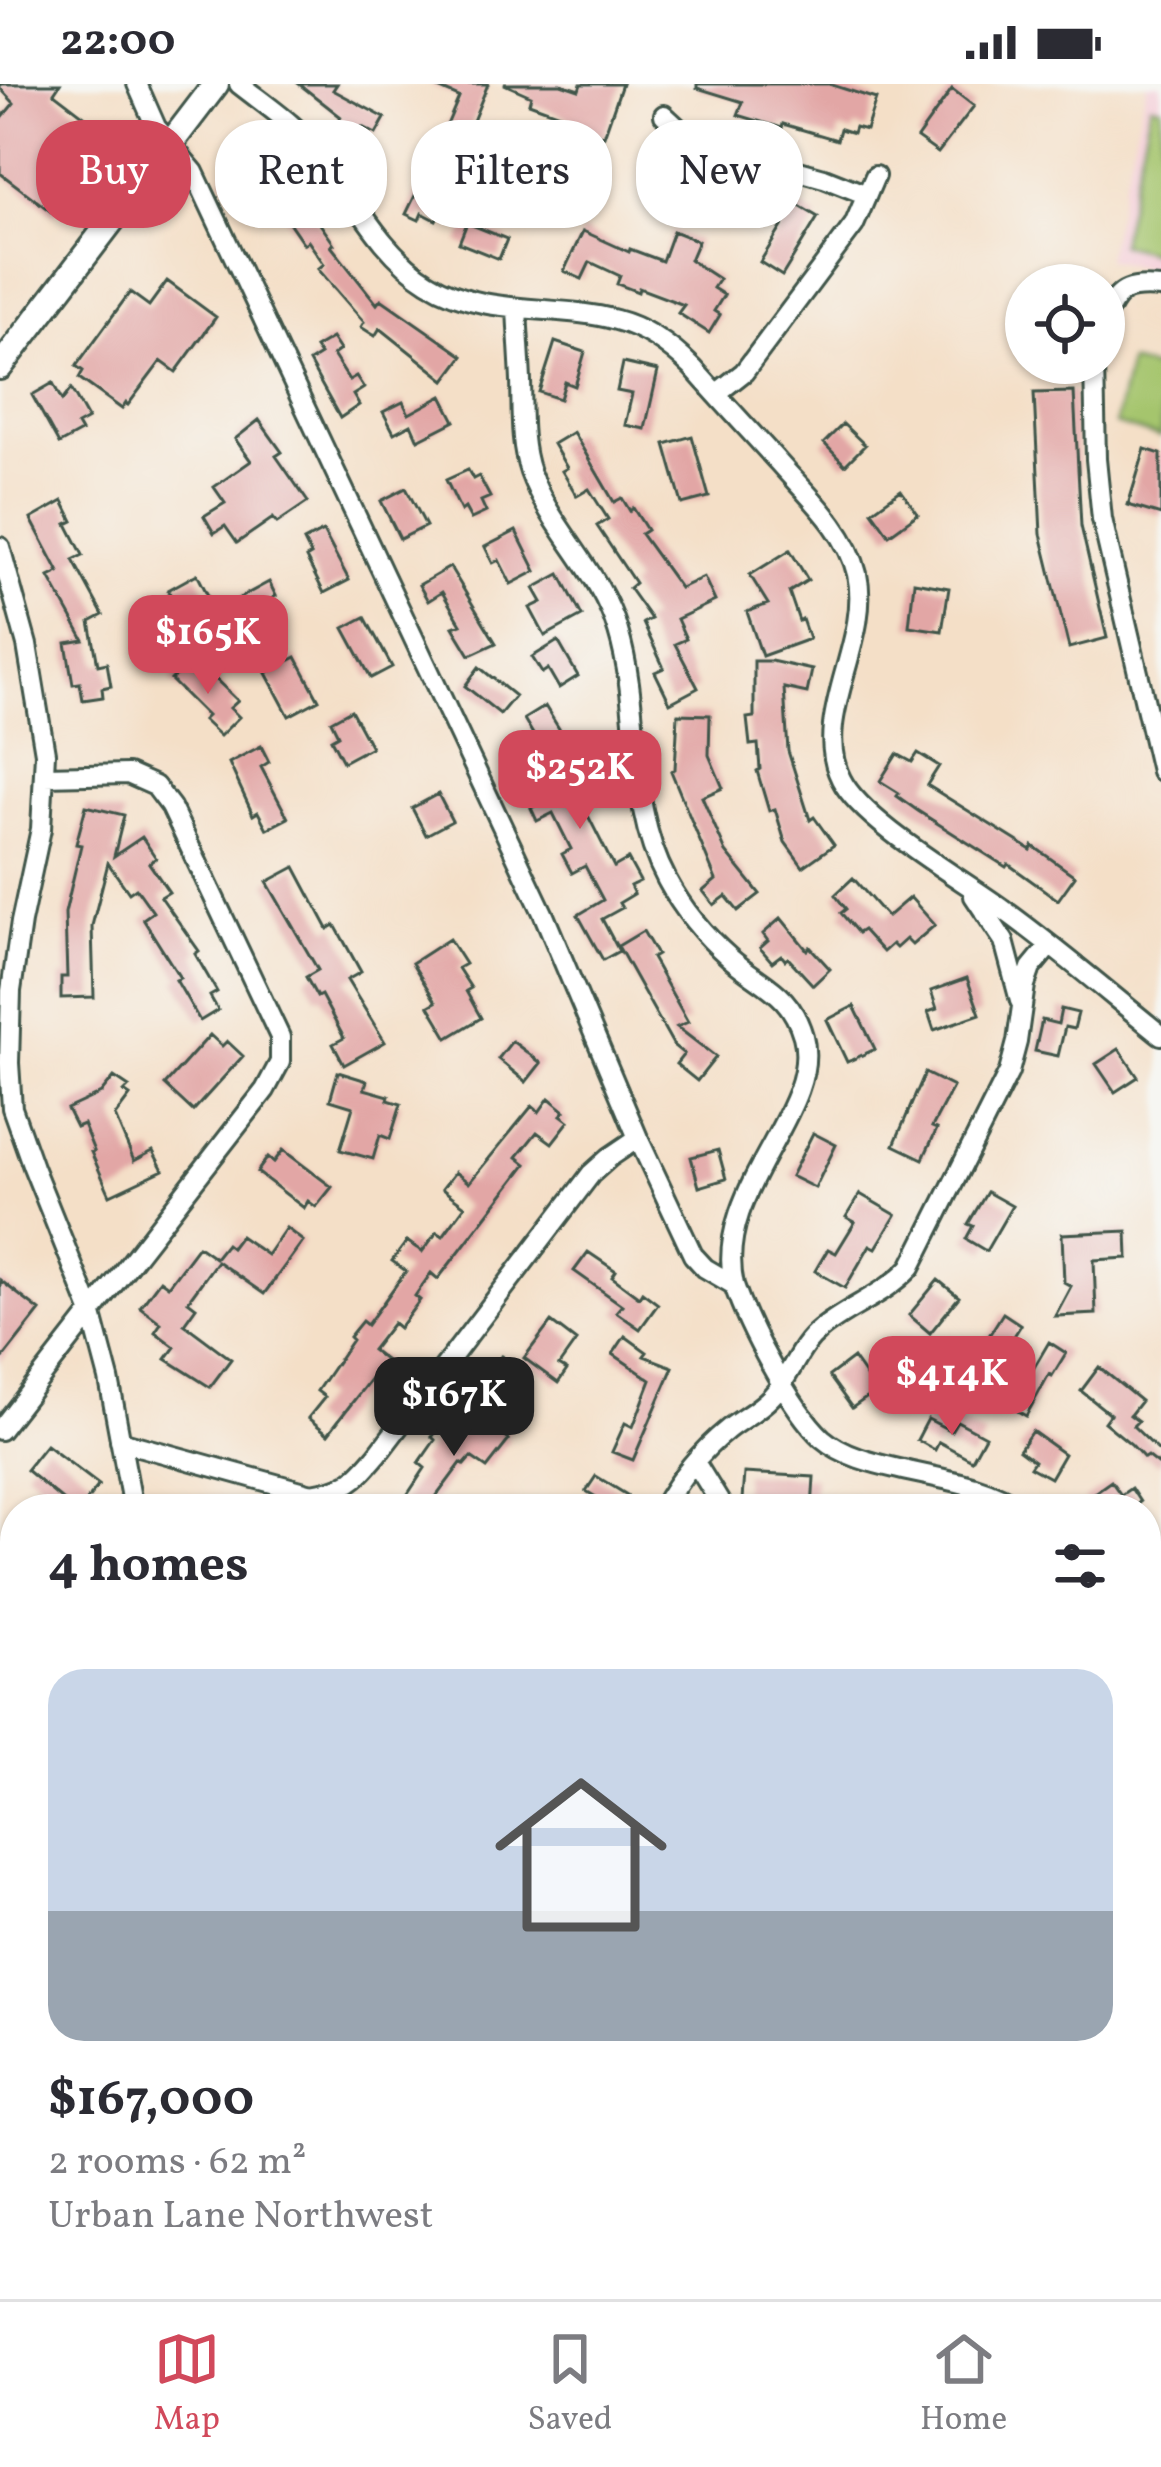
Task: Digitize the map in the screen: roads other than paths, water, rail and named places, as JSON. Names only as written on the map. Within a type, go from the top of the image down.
[{"type":"main road","points":[[188,120],[216,84]]},
{"type":"main road","points":[[0,367],[106,228]]},
{"type":"street","points":[[137,84],[153,120]]},
{"type":"street","points":[[238,84],[319,153],[376,232],[432,285],[481,303],[618,320],[673,348],[816,505],[853,558],[858,577],[857,619],[832,732],[842,783],[869,814],[1050,945],[1161,1035]]},
{"type":"street","points":[[664,115],[692,141],[867,195]]},
{"type":"street","points":[[191,168],[542,913],[693,1256],[734,1285]]},
{"type":"street","points":[[716,394],[744,372],[854,225],[875,176]]},
{"type":"street","points":[[1125,291],[1133,286],[1161,288]]},
{"type":"street","points":[[517,308],[522,431],[529,468],[544,501],[610,605],[632,689],[635,766],[650,841],[684,909],[733,962],[785,999],[804,1040],[805,1066],[796,1095],[737,1215],[730,1252],[740,1304],[782,1382],[824,1440],[856,1458],[994,1494]]},
{"type":"street","points":[[1094,384],[1102,519],[1161,770]]},
{"type":"street","points":[[0,547],[36,691],[45,776],[38,849],[6,991],[12,1108],[92,1311],[120,1441],[124,1494]]},
{"type":"street","points":[[0,1430],[266,1090],[280,1062],[280,1036],[171,807],[155,786],[128,774],[45,776]]},
{"type":"street","points":[[964,882],[1004,941],[1022,1010]]},
{"type":"street","points":[[671,1494],[721,1435],[768,1401],[813,1335],[897,1282],[910,1267],[1009,1072],[1025,986],[1031,968],[1050,945]]},
{"type":"street","points":[[120,1441],[311,1494],[355,1481],[591,1174],[638,1138]]},
{"type":"street","points":[[695,1462],[715,1494]]}]
